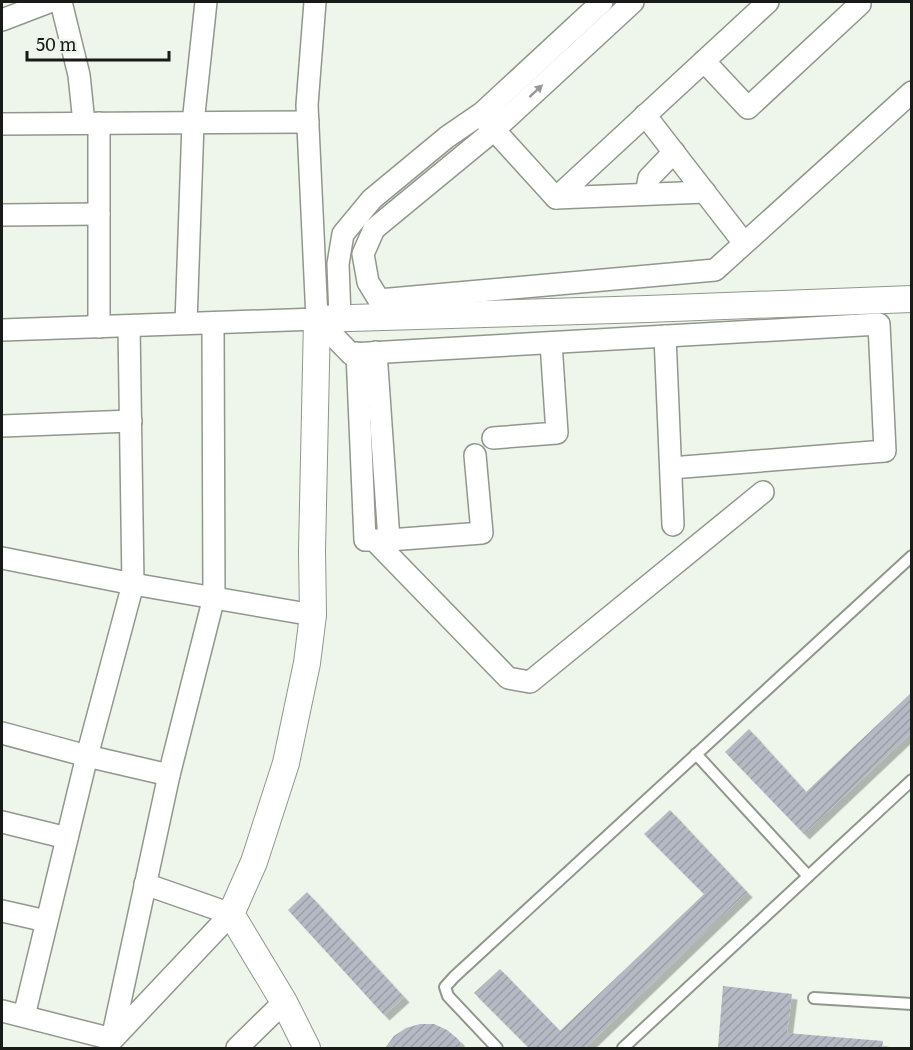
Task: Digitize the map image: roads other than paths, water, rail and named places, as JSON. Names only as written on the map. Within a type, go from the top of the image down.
[{"type":"street","points":[[2,20],[49,2]]},
{"type":"street","points":[[61,2],[91,123],[99,214],[99,327]]},
{"type":"street","points":[[186,324],[193,123],[206,2]]},
{"type":"street","points":[[315,2],[308,122],[329,319],[351,354],[879,324],[885,452],[670,468]]},
{"type":"street","points":[[110,1044],[231,914],[254,862],[286,763],[307,663],[313,615],[312,551],[329,319],[343,234],[372,199],[447,136],[482,112],[602,2]]},
{"type":"street","points":[[556,198],[768,2]]},
{"type":"street","points":[[704,61],[748,108],[860,4],[858,2]]},
{"type":"street","points":[[628,4],[493,131],[374,229],[363,254],[368,282],[379,300],[715,270],[912,92]]},
{"type":"street","points":[[482,112],[486,124],[556,198],[705,192]]},
{"type":"street","points":[[645,115],[744,243]]},
{"type":"street","points":[[2,124],[308,122]]},
{"type":"street","points":[[646,194],[649,178],[674,152]]},
{"type":"street","points":[[2,215],[99,214]]},
{"type":"street","points":[[2,330],[912,299]]},
{"type":"street","points":[[110,1044],[169,775],[214,597],[213,323]]},
{"type":"street","points":[[24,1016],[87,756],[133,584],[129,326]]},
{"type":"street","points":[[665,336],[673,525]]},
{"type":"street","points":[[493,438],[557,433],[551,343]]},
{"type":"street","points":[[366,353],[365,540],[482,533],[475,454]]},
{"type":"street","points":[[2,426],[131,421]]},
{"type":"street","points":[[381,540],[508,678],[530,682],[763,492]]},
{"type":"street","points":[[2,558],[133,584],[313,615]]},
{"type":"street","points":[[2,734],[169,775]]},
{"type":"street","points":[[2,822],[67,838]]},
{"type":"street","points":[[145,884],[231,914],[284,1002],[307,1048]]},
{"type":"street","points":[[2,911],[46,921]]},
{"type":"street","points":[[237,1048],[284,1002]]},
{"type":"street","points":[[2,1011],[110,1044]]},
{"type":"lane","points":[[497,1048],[448,996],[445,987],[454,976],[912,556]]},
{"type":"lane","points":[[696,754],[808,876]]},
{"type":"lane","points":[[623,1048],[911,781]]},
{"type":"lane","points":[[814,998],[912,1004]]}]
